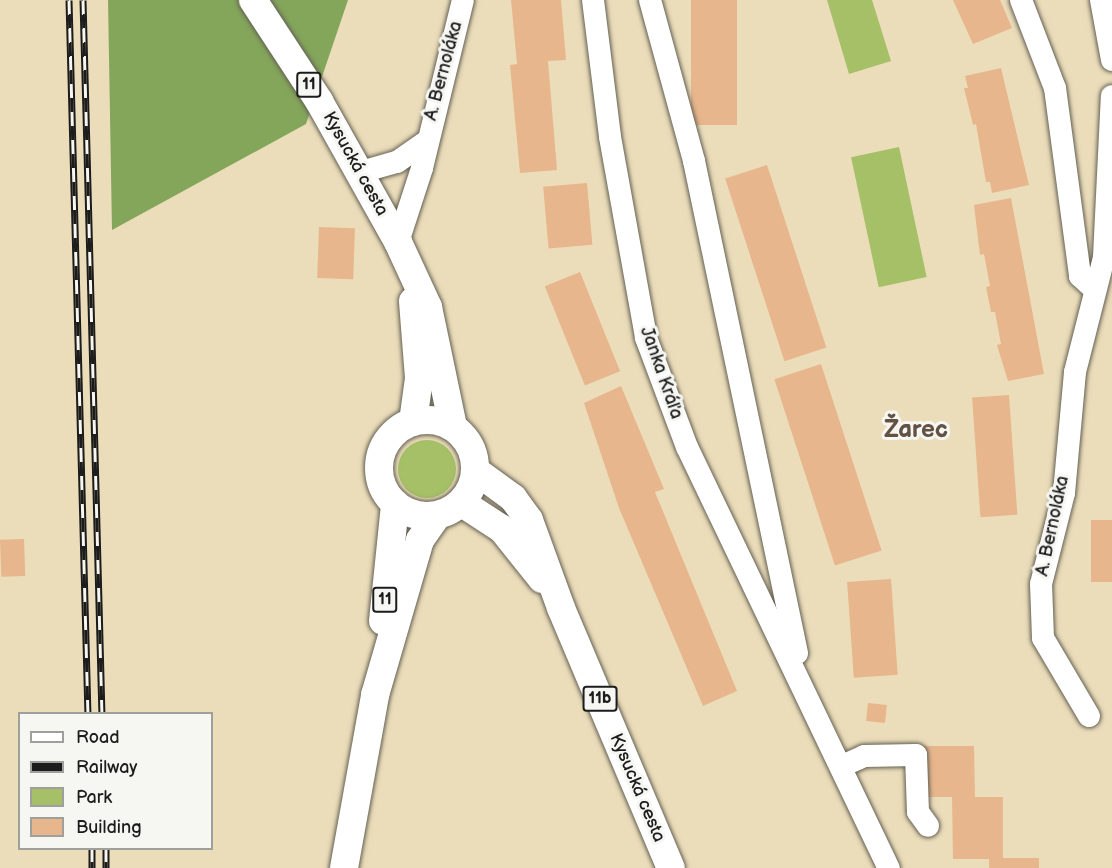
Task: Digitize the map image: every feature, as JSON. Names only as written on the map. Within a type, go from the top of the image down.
[{"type":"main road","name":"Kysucká cesta","points":[[253,0],[362,172],[398,242],[428,307],[438,341],[453,427],[471,446],[476,471],[513,498],[529,520],[561,609],[671,868]]},
{"type":"main road","name":"Kysucká cesta","points":[[411,272],[419,378],[412,422]]},
{"type":"main road","points":[[395,504],[380,480],[382,451],[399,428],[412,422],[433,420],[453,427]]},
{"type":"main road","name":"11","points":[[375,694],[420,540],[472,489],[476,471]]},
{"type":"main road","name":"Kysucká cesta","points":[[395,504],[408,513],[450,509],[516,543],[561,609]]},
{"type":"main road","name":"11","points":[[344,868],[375,694],[395,504]]},
{"type":"street","name":"A. Bernoláka","points":[[398,242],[422,168],[426,142],[463,0]]},
{"type":"street","name":"Janka Kráľa","points":[[593,0],[610,141],[646,338],[687,447],[804,686],[889,868]]},
{"type":"street","name":"Janka Kráľa","points":[[650,0],[694,161],[804,686]]},
{"type":"street","points":[[1021,0],[1055,88],[1080,276],[1094,289]]},
{"type":"street","points":[[1101,0],[1112,60]]},
{"type":"street","name":"A. Bernoláka","points":[[1089,716],[1043,638],[1041,584],[1064,493],[1075,372],[1104,256],[1112,96]]},
{"type":"street","name":"A. Bernoláka","points":[[362,172],[397,162],[426,142]]},
{"type":"street","points":[[842,766],[864,756],[916,755],[918,812],[928,826]]},
{"type":"green space","points":[[108,0],[348,0],[306,124],[112,230]]},
{"type":"green space","points":[[827,0],[872,0],[891,61],[849,74]]},
{"type":"green space","points":[[899,147],[927,277],[879,287],[851,157]]},
{"type":"green space","points":[[421,440],[433,440],[448,448],[456,463],[456,475],[448,490],[433,498],[421,498],[406,490],[398,475],[398,463],[406,448]]},
{"type":"building","points":[[511,0],[561,0],[566,60],[548,61],[557,170],[520,173],[510,65],[517,64]]},
{"type":"building","points":[[691,0],[737,0],[737,125],[691,125]]},
{"type":"building","points":[[953,0],[1000,0],[1012,28],[973,44]]},
{"type":"building","points":[[1001,68],[1029,185],[992,193],[990,182],[986,182],[976,124],[973,125],[964,88],[968,88],[965,76]]},
{"type":"building","points":[[767,165],[826,348],[784,361],[725,179]]},
{"type":"building","points":[[587,183],[592,245],[549,249],[543,187]]},
{"type":"building","points":[[1011,198],[1044,374],[1008,381],[997,345],[1001,344],[995,312],[991,312],[986,287],[990,286],[984,254],[980,255],[974,205]]},
{"type":"building","points":[[319,227],[355,228],[353,279],[317,278]]},
{"type":"building","points":[[580,272],[620,371],[585,385],[545,286]]},
{"type":"building","points":[[821,364],[882,550],[835,566],[774,379]]},
{"type":"building","points":[[621,386],[664,489],[655,492],[737,691],[703,706],[619,508],[584,403]]},
{"type":"building","points":[[1009,395],[1017,515],[980,517],[972,398]]},
{"type":"building","points":[[1091,520],[1112,520],[1112,582],[1091,582]]},
{"type":"building","points":[[24,539],[25,576],[1,577],[0,540]]},
{"type":"building","points":[[891,579],[898,675],[854,678],[847,582]]},
{"type":"building","points":[[868,703],[887,705],[885,723],[866,721]]},
{"type":"building","points":[[924,746],[974,746],[975,797],[1003,797],[1003,858],[1039,858],[1039,868],[989,868],[989,859],[953,859],[952,797],[924,797]]},
{"type":"railway","points":[[69,0],[88,712]]},
{"type":"railway","points":[[83,0],[102,712]]},
{"type":"railway","points":[[92,850],[92,868]]},
{"type":"railway","points":[[106,850],[106,868]]},
{"type":"district","name":"Žarec","points":[[916,430]]}]
